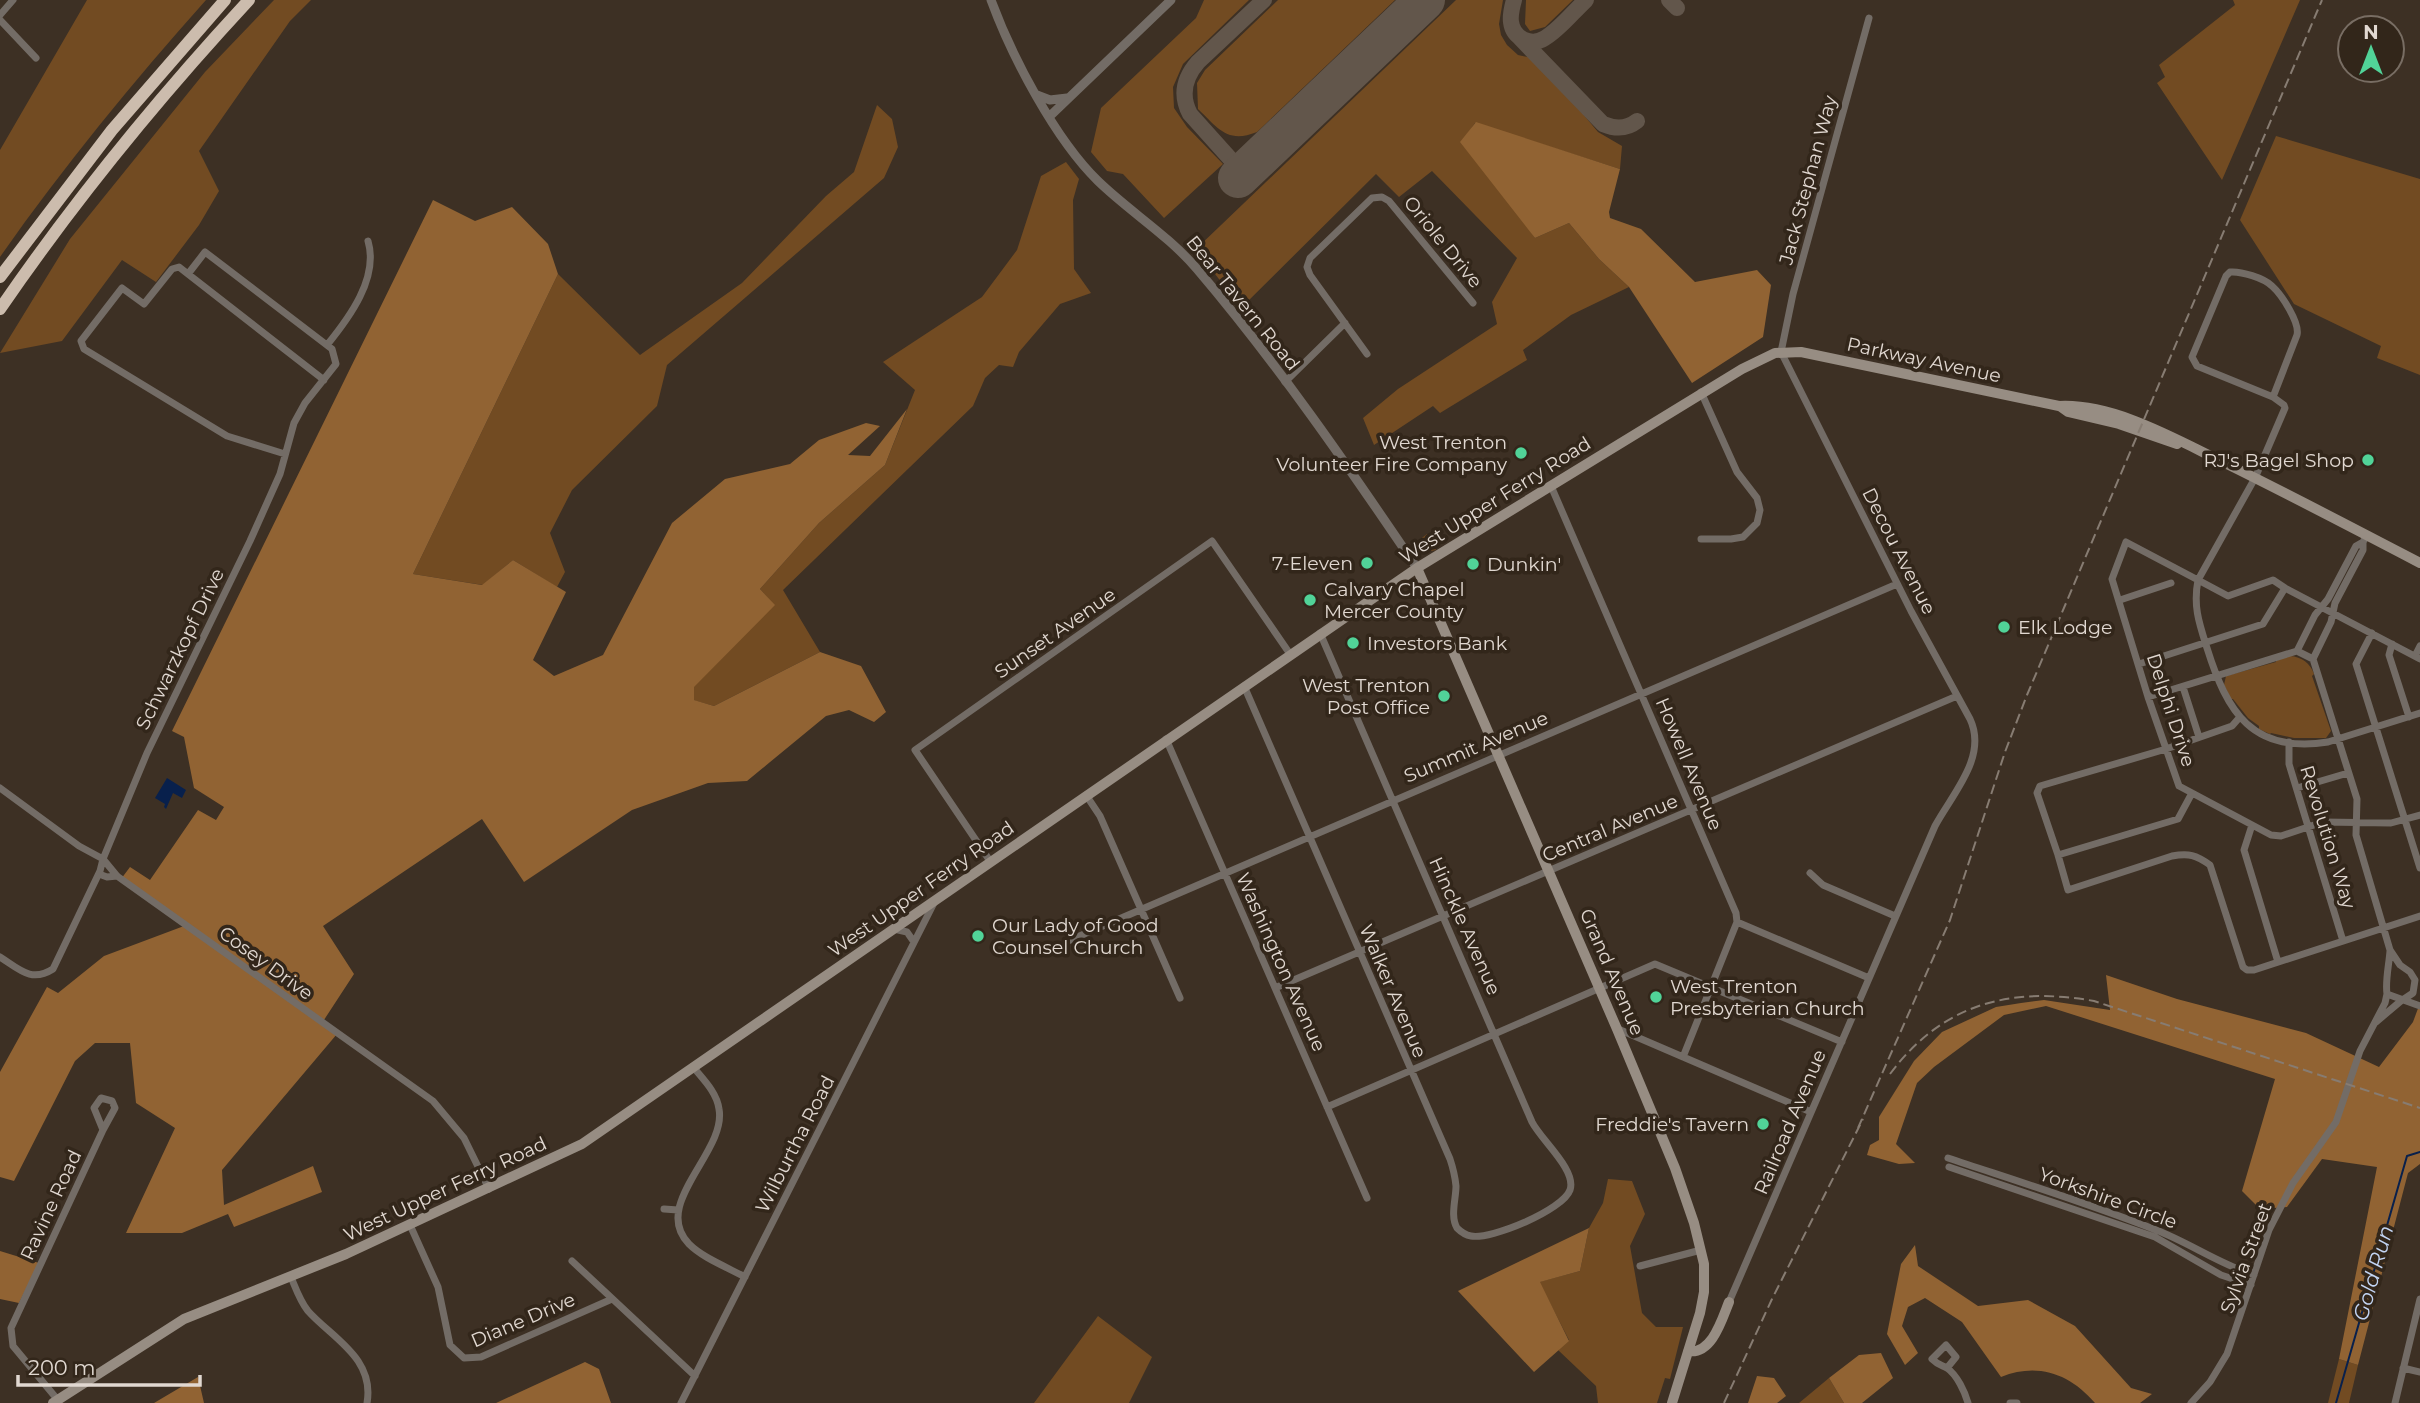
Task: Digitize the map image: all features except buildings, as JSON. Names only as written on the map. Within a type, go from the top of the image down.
[{"type":"highway","points":[[0,277],[111,130],[225,0]]},
{"type":"highway","points":[[0,309],[43,248],[129,138],[249,0]]},
{"type":"main road","name":"West Upper Ferry Road","points":[[55,1401],[184,1319],[291,1277],[410,1225],[582,1144],[990,860],[1417,568],[1701,392],[1766,356],[1781,352]]},
{"type":"main road","name":"Parkway Avenue","points":[[1781,352],[1801,352],[2059,406],[2077,406],[2132,421],[2173,436],[2365,539],[2420,563]]},
{"type":"main road","name":"Grand Avenue","points":[[1417,568],[1600,988],[1675,1168],[1702,1251],[1704,1292],[1700,1313],[1672,1403]]},
{"type":"main road","points":[[1688,1351],[1697,1352],[1704,1348],[1729,1301]]},
{"type":"street","points":[[0,15],[13,0]]},
{"type":"street","name":"Bear Tavern Road","points":[[990,0],[1006,38],[1050,117],[1089,172],[1167,238],[1197,269],[1286,382],[1417,568]]},
{"type":"street","points":[[1050,117],[1171,0]]},
{"type":"street","name":"Jack Stephan Way","points":[[1781,352],[1796,281],[1869,18]]},
{"type":"street","points":[[0,20],[36,58]]},
{"type":"street","points":[[1037,94],[1055,100],[1072,96]]},
{"type":"street","name":"Oriole Drive","points":[[1345,323],[1307,267],[1310,258],[1370,200],[1382,197],[1389,201],[1474,303]]},
{"type":"street","points":[[327,345],[359,300],[369,266],[368,241]]},
{"type":"street","points":[[188,274],[205,251],[327,345],[334,353],[336,364],[324,380],[179,267],[172,269],[144,304],[122,289],[81,341],[84,349],[227,436],[285,454]]},
{"type":"street","points":[[2273,397],[2297,335],[2298,325],[2271,285],[2242,272],[2230,272],[2192,357],[2197,366],[2273,397],[2285,408],[2255,478],[2198,580],[2194,599],[2216,676],[2226,699],[2239,718],[2266,737],[2313,744],[2338,739],[2420,713]]},
{"type":"street","points":[[1286,382],[1345,323],[1367,354]]},
{"type":"street","name":"Decou Avenue","points":[[1781,352],[1975,733],[1976,750],[1969,766]]},
{"type":"street","name":"Schwarzkopf Drive","points":[[0,957],[32,976],[44,975],[53,969],[99,874],[159,727],[280,474],[295,423],[305,403],[324,380]]},
{"type":"street","points":[[1701,392],[1737,472],[1757,498],[1760,510],[1754,529],[1743,537],[1701,540]]},
{"type":"street","name":"Howell Avenue","points":[[1551,486],[1736,913],[1737,922]]},
{"type":"street","points":[[2297,651],[2356,546],[2365,539]]},
{"type":"street","points":[[2365,539],[2363,550],[2335,603],[2331,622],[2313,659],[2358,806],[2356,835],[2382,929],[2390,950],[2404,969],[2413,975],[2420,994]]},
{"type":"street","name":"Sunset Avenue","points":[[990,860],[915,750],[1212,541],[1290,654]]},
{"type":"street","name":"Delphi Drive","points":[[2198,580],[2126,542],[2112,579],[2179,786],[2271,835],[2281,835],[2323,822],[2392,823],[2420,815]]},
{"type":"street","points":[[2198,580],[2228,596],[2273,580],[2418,657],[2420,646]]},
{"type":"street","points":[[2120,600],[2172,583]]},
{"type":"street","name":"Summit Avenue","points":[[1068,941],[1897,584]]},
{"type":"street","points":[[2139,664],[2263,624],[2285,588]]},
{"type":"street","points":[[2372,633],[2356,664],[2420,868]]},
{"type":"street","name":"Hinckle Avenue","points":[[1320,634],[1535,1127],[1571,1180],[1570,1192],[1566,1197],[1541,1214]]},
{"type":"street","points":[[2392,644],[2389,655],[2409,717]]},
{"type":"street","points":[[2148,697],[2297,651],[2313,659]]},
{"type":"street","name":"Walker Avenue","points":[[1244,686],[1454,1171],[1454,1216],[1461,1231],[1471,1237],[1487,1235],[1541,1214]]},
{"type":"street","points":[[2183,687],[2199,737]]},
{"type":"street","name":"Central Avenue","points":[[1275,988],[1957,696]]},
{"type":"street","points":[[2239,718],[2232,726],[2166,749],[2040,786],[2037,793],[2068,890],[2172,856],[2186,853],[2196,856],[2210,865],[2243,967],[2247,970],[2420,916]]},
{"type":"street","name":"Washington Avenue","points":[[1166,739],[1367,1198]]},
{"type":"street","name":"Revolution Way","points":[[2289,742],[2289,764],[2343,941]]},
{"type":"street","name":"Railroad Avenue","points":[[1729,1301],[1935,826],[1969,766]]},
{"type":"street","points":[[2297,788],[2348,772]]},
{"type":"street","name":"Cosey Drive","points":[[0,788],[79,846],[103,859],[117,876],[433,1101],[464,1138],[489,1188]]},
{"type":"street","points":[[2058,855],[2178,819],[2192,793]]},
{"type":"street","points":[[1086,795],[1100,816],[1180,998]]},
{"type":"street","points":[[2252,825],[2244,850],[2278,962]]},
{"type":"street","points":[[1810,873],[1823,885],[1895,916]]},
{"type":"street","points":[[99,874],[117,876]]},
{"type":"street","name":"Wilburtha Road","points":[[681,1403],[936,899]]},
{"type":"street","points":[[904,921],[920,931]]},
{"type":"street","points":[[1683,1057],[1737,922],[1869,978]]},
{"type":"street","points":[[893,929],[907,932],[914,942]]},
{"type":"street","points":[[2390,950],[2387,994],[2420,1006]]},
{"type":"street","points":[[1327,1107],[1655,964],[1842,1042]]},
{"type":"street","points":[[2389,973],[2404,969]]},
{"type":"street","points":[[2375,1022],[2413,993],[2416,985]]},
{"type":"street","name":"Sylvia Street","points":[[2191,1403],[2210,1382],[2227,1354],[2274,1220],[2293,1183],[2336,1122],[2360,1051],[2387,994]]},
{"type":"street","points":[[1617,1029],[1811,1112]]},
{"type":"street","points":[[694,1068],[717,1099],[719,1123],[678,1210],[681,1231],[690,1245],[745,1277]]},
{"type":"street","name":"Ravine Road","points":[[55,1401],[13,1346],[11,1328],[103,1130]]},
{"type":"street","name":"Yorkshire Circle","points":[[1948,1158],[2133,1221],[2254,1275]]},
{"type":"street","name":"Yorkshire Circle","points":[[1949,1167],[2155,1237],[2221,1275],[2250,1285]]},
{"type":"street","points":[[664,1209],[678,1210]]},
{"type":"street","name":"Diane Drive","points":[[410,1225],[438,1287],[450,1345],[464,1358],[481,1357],[612,1299]]},
{"type":"street","points":[[1640,1266],[1702,1251]]},
{"type":"street","name":"Diane Drive","points":[[572,1261],[695,1376]]},
{"type":"street","points":[[291,1277],[306,1308],[339,1337],[355,1356],[367,1388],[367,1403]]},
{"type":"street","points":[[2395,1403],[2420,1299]]},
{"type":"street","points":[[1947,1368],[1965,1393],[1968,1403]]},
{"type":"street","points":[[2403,1368],[2420,1372]]},
{"type":"street","points":[[2010,1403],[2017,1403]]},
{"type":"shaded area","points":[[87,0],[206,0],[99,125],[0,257],[0,150]]},
{"type":"shaded area","points":[[274,0],[311,0],[290,21],[199,151],[219,191],[199,225],[156,282],[122,260],[62,341],[0,353],[70,239],[205,72]]},
{"type":"shaded area","points":[[1204,0],[1249,0],[1183,64],[1173,87],[1174,108],[1187,127],[1223,164],[1164,218],[1123,174],[1107,171],[1091,152],[1101,108],[1196,18]]},
{"type":"shaded area","points":[[1278,0],[1395,0],[1257,132],[1230,135],[1218,128],[1198,109],[1197,83],[1205,70]]},
{"type":"shaded area","points":[[1456,0],[1503,0],[1499,24],[1507,45],[1518,55],[1537,59],[1598,132],[1622,146],[1620,169],[1475,123],[1468,133],[1535,238],[1569,223],[1599,259],[1629,287],[1571,315],[1523,350],[1527,360],[1440,413],[1433,406],[1374,445],[1363,418],[1398,389],[1497,324],[1492,302],[1517,258],[1432,171],[1399,197],[1376,174],[1241,308],[1196,249]]},
{"type":"shaded area","points":[[1526,0],[1573,0],[1545,27],[1530,31],[1525,24]]},
{"type":"shaded area","points":[[2233,0],[2300,0],[2222,180],[2157,83],[2165,77],[2159,65],[2235,5]]},
{"type":"shaded area","points":[[877,105],[892,119],[898,147],[884,178],[667,365],[657,406],[572,490],[550,533],[565,572],[557,587],[513,560],[483,585],[413,574],[558,274],[640,355],[742,283],[826,196],[854,172]]},
{"type":"shaded area","points":[[1476,122],[1620,169],[1609,212],[1610,218],[1641,229],[1695,282],[1757,270],[1771,285],[1763,337],[1692,383],[1629,287],[1599,259],[1569,223],[1535,238],[1460,142]]},
{"type":"shaded area","points":[[2276,136],[2420,179],[2420,375],[2377,358],[2381,346],[2294,304],[2240,220]]},
{"type":"shaded area","points":[[1066,162],[1079,179],[1073,200],[1074,269],[1091,293],[1060,304],[1019,352],[1013,367],[999,365],[985,378],[973,406],[783,590],[820,652],[714,706],[693,700],[694,686],[774,605],[760,589],[819,523],[885,465],[915,390],[883,362],[982,297],[1017,250],[1041,176]]},
{"type":"shaded area","points":[[433,200],[475,221],[512,207],[548,244],[558,274],[413,574],[482,585],[513,560],[566,592],[533,660],[554,676],[603,655],[672,523],[725,479],[790,464],[819,440],[866,423],[880,426],[848,455],[870,456],[907,409],[885,465],[819,523],[760,589],[775,605],[694,687],[694,700],[714,706],[820,652],[861,666],[886,712],[874,722],[849,710],[826,716],[747,781],[708,783],[632,810],[524,882],[482,819],[323,926],[354,974],[322,1023],[337,1034],[222,1170],[224,1205],[313,1166],[322,1192],[234,1227],[228,1214],[182,1233],[126,1233],[175,1128],[136,1103],[130,1043],[95,1043],[75,1061],[14,1181],[0,1177],[0,1072],[47,987],[58,993],[104,956],[184,926],[121,879],[130,867],[150,880],[198,810],[216,820],[224,807],[194,788],[184,737],[172,731]]},
{"type":"shaded area","points":[[1427,534],[1436,550],[1421,553],[1414,544]]},
{"type":"shaded area","points":[[2290,656],[2302,659],[2314,674],[2312,676],[2331,731],[2326,738],[2294,738],[2270,734],[2259,729],[2231,699],[2224,685],[2226,676]]},
{"type":"shaded area","points":[[2106,975],[2177,999],[2306,1033],[2379,1067],[2413,1022],[2420,1003],[2420,1164],[2408,1173],[2358,1365],[2339,1359],[2377,1167],[2322,1159],[2287,1207],[2260,1209],[2242,1191],[2275,1079],[2046,1006],[2004,1015],[1934,1067],[1917,1083],[1896,1144],[1915,1163],[1899,1164],[1867,1155],[1870,1145],[1879,1140],[1879,1117],[1914,1061],[1942,1032],[1996,1007],[2021,1003],[2044,1000],[2110,1010]]},
{"type":"shaded area","points":[[1608,1179],[1632,1181],[1645,1214],[1630,1246],[1642,1313],[1656,1327],[1683,1327],[1670,1379],[1665,1378],[1657,1403],[1598,1403],[1596,1386],[1558,1350],[1569,1340],[1539,1282],[1580,1271],[1589,1228],[1603,1203]]},
{"type":"shaded area","points":[[1589,1228],[1580,1271],[1540,1282],[1569,1341],[1534,1372],[1458,1291]]},
{"type":"shaded area","points":[[1915,1245],[1918,1266],[1978,1306],[2028,1300],[2075,1326],[2131,1388],[2152,1394],[2140,1403],[2095,1403],[2075,1385],[2052,1374],[2028,1371],[2001,1377],[1962,1322],[1925,1298],[1908,1307],[1902,1326],[1918,1353],[1905,1365],[1887,1334],[1901,1264]]},
{"type":"shaded area","points":[[0,1251],[39,1263],[19,1303],[0,1299]]},
{"type":"shaded area","points":[[1098,1316],[1152,1357],[1129,1403],[1034,1403]]},
{"type":"shaded area","points":[[1881,1353],[1893,1378],[1862,1403],[1844,1403],[1829,1378],[1859,1355]]},
{"type":"shaded area","points":[[2339,1359],[2358,1365],[2349,1403],[2328,1403]]},
{"type":"shaded area","points":[[585,1362],[599,1369],[611,1403],[496,1403]]},
{"type":"shaded area","points":[[1757,1376],[1774,1378],[1786,1396],[1777,1403],[1748,1403]]},
{"type":"shaded area","points":[[198,1377],[204,1403],[154,1403]]},
{"type":"shaded area","points":[[1829,1378],[1844,1403],[1799,1403]]},
{"type":"water","points":[[167,778],[186,790],[182,798],[173,793],[166,809],[165,804],[155,798]]},
{"type":"waterway","name":"Gold Run","points":[[2336,1403],[2407,1156],[2420,1152]]},
{"type":"taxiway","points":[[1243,173],[1190,114],[1184,93],[1189,74],[1198,62],[1264,0]]},
{"type":"taxiway","points":[[1514,0],[1512,28],[1519,36],[1534,42],[1551,34],[1586,0]]},
{"type":"taxiway","points":[[1669,0],[1677,8]]},
{"type":"taxiway","points":[[1520,38],[1603,124],[1621,127],[1637,121]]},
{"type":"runway","points":[[1238,178],[1425,0]]},
{"type":"railway","points":[[1858,1128],[1950,920],[2005,752],[2027,695],[2322,0]]},
{"type":"railway","points":[[1890,1074],[1910,1050],[1955,1016],[2006,999],[2063,997],[2094,1001],[2420,1108]]},
{"type":"railway","points":[[1724,1403],[1772,1299],[1863,1119]]},
{"type":"place","name":"West Trenton Volunteer Fire Company","points":[[1521,453]]},
{"type":"place","name":"RJ's Bagel Shop","points":[[2368,460]]},
{"type":"place","name":"7-Eleven","points":[[1367,563]]},
{"type":"place","name":"Dunkin'","points":[[1473,564]]},
{"type":"place","name":"Calvary Chapel Mercer County","points":[[1310,600]]},
{"type":"place","name":"Elk Lodge","points":[[2004,627]]},
{"type":"place","name":"Investors Bank","points":[[1353,643]]},
{"type":"place","name":"West Trenton Post Office","points":[[1444,696]]},
{"type":"place","name":"Our Lady of Good Counsel Church","points":[[978,936]]},
{"type":"place","name":"West Trenton Presbyterian Church","points":[[1656,997]]},
{"type":"place","name":"Freddie's Tavern","points":[[1763,1124]]}]
